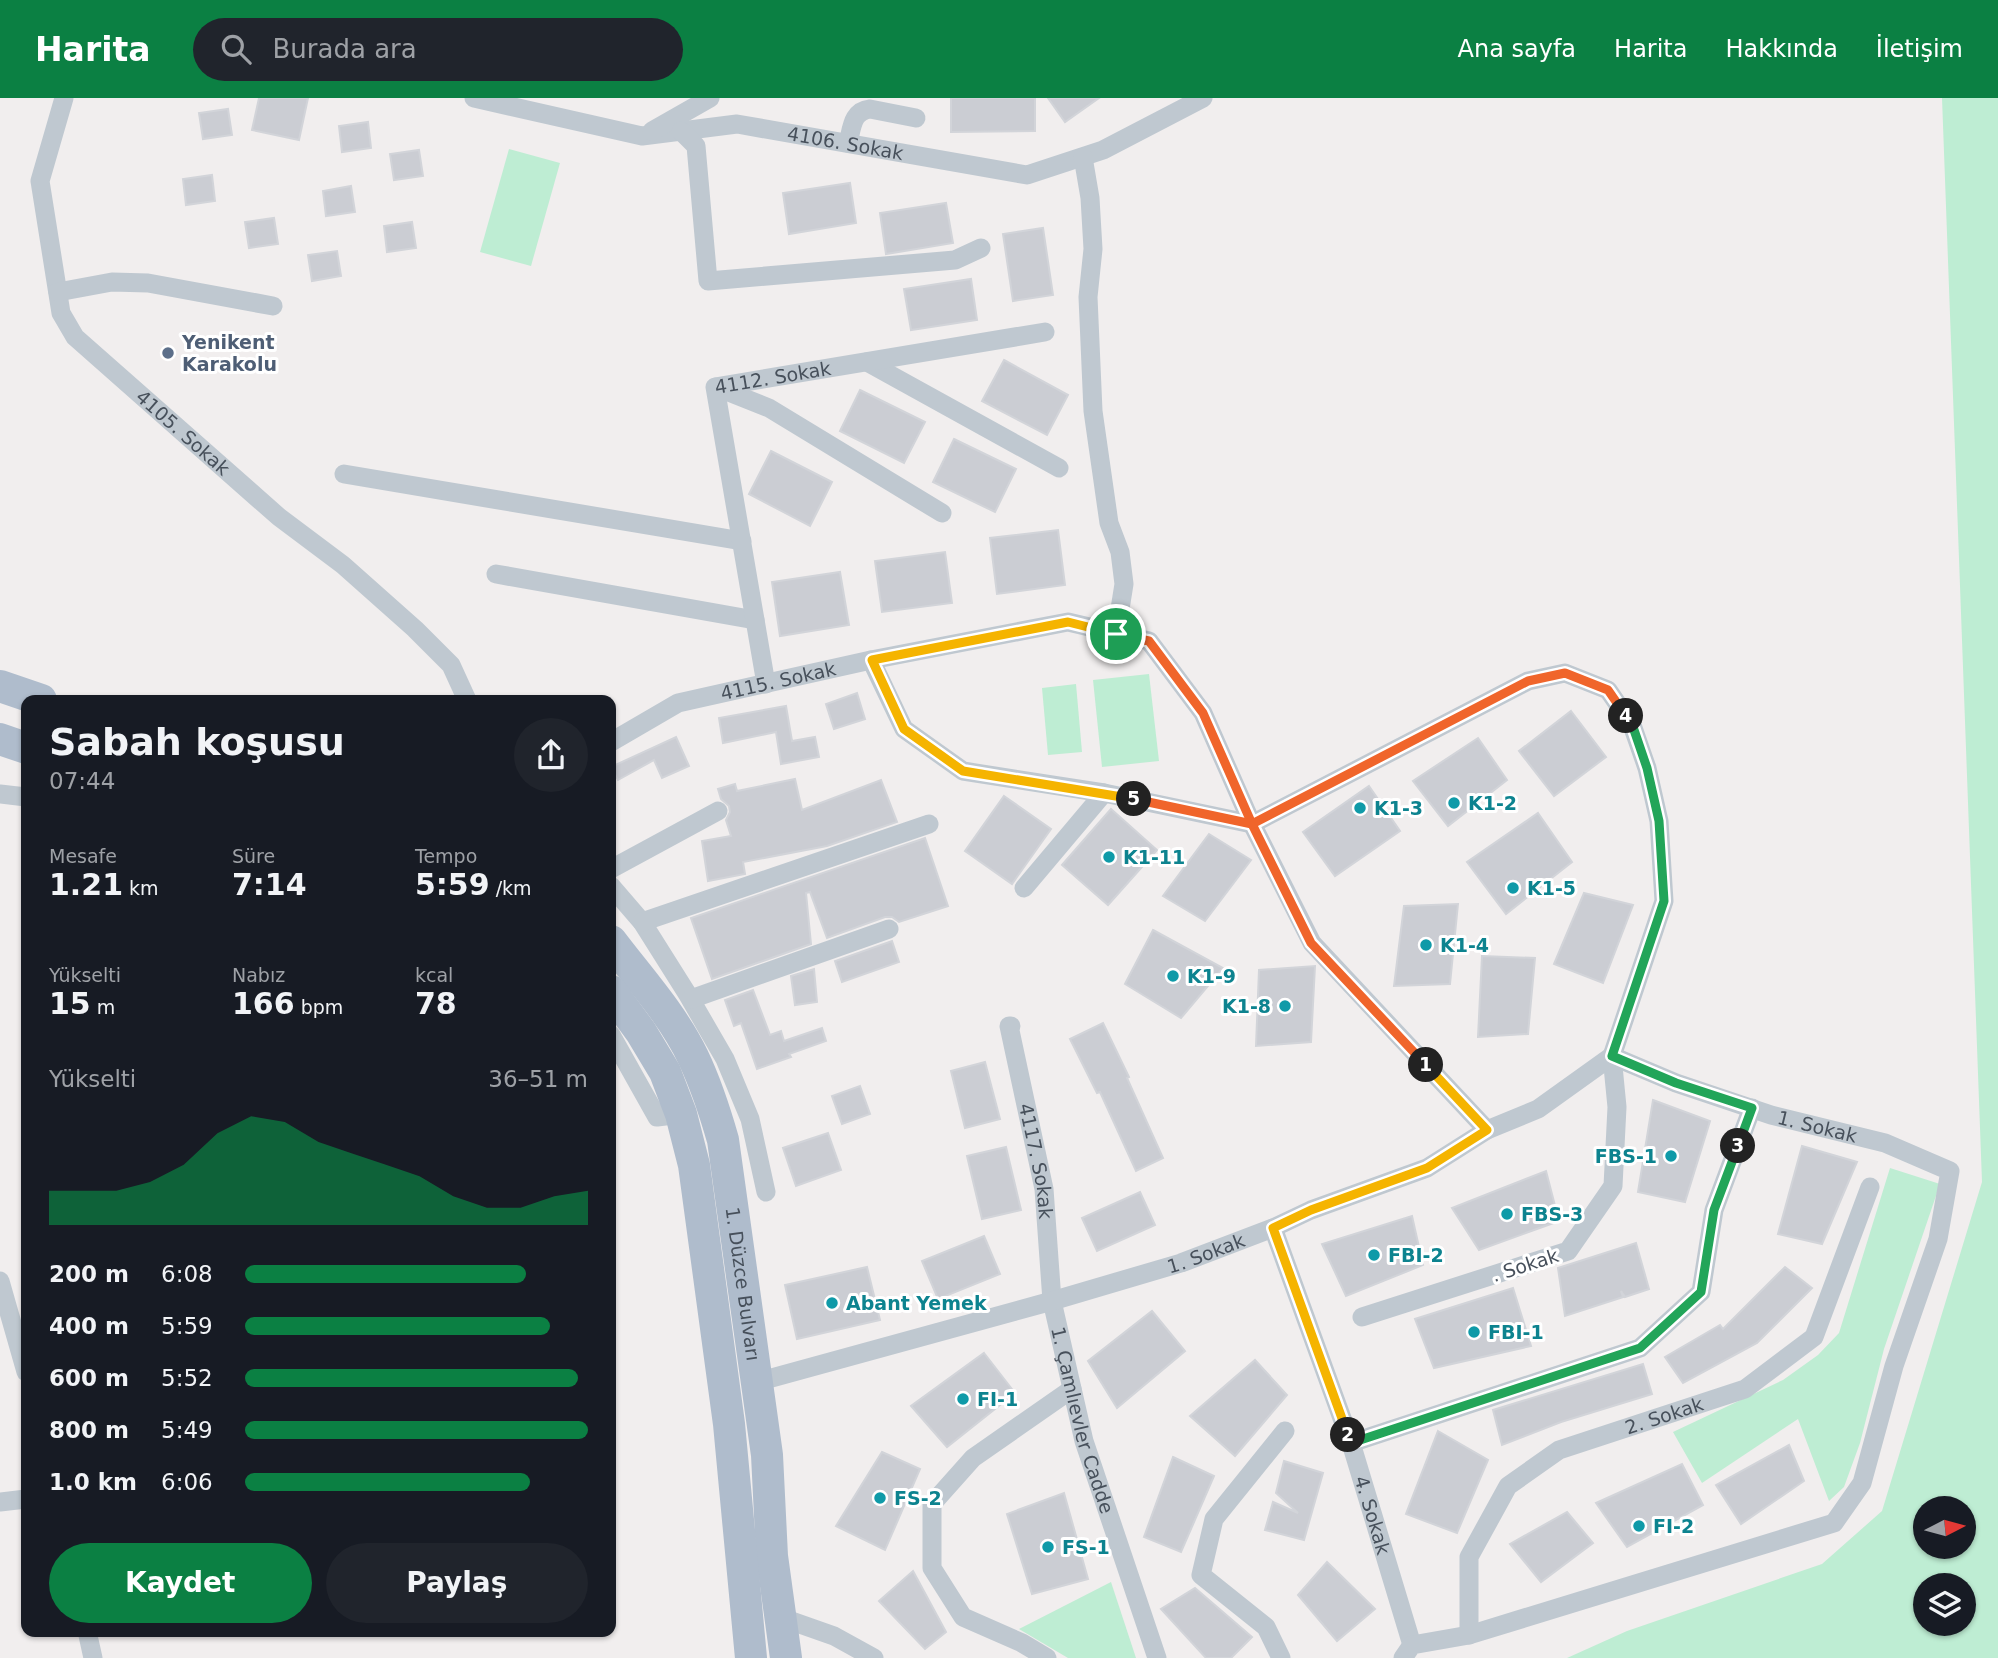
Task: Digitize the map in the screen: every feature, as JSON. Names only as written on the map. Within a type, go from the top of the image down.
[{"type":"main road","points":[[0,686],[26,695]]},
{"type":"main road","points":[[0,739],[21,746]]},
{"type":"main road","name":"1. Düzce Bulvarı","points":[[616,948],[672,1022],[692,1055],[710,1097],[723,1140],[767,1455],[772,1556],[786,1658]]},
{"type":"main road","name":"1. Düzce Bulvarı","points":[[616,998],[665,1072],[681,1114],[694,1165],[727,1410],[751,1658]]},
{"type":"street","name":"4105. Sokak","points":[[64,98],[40,181],[61,313],[75,337],[279,517],[343,565],[415,629],[451,665],[465,695]]},
{"type":"street","name":"4106. Sokak","points":[[474,98],[642,136],[737,124],[1027,175],[1103,150],[1203,98]]},
{"type":"street","points":[[642,136],[710,98]]},
{"type":"street","points":[[848,143],[855,117],[862,110],[870,109],[916,118]]},
{"type":"street","points":[[681,131],[696,146],[708,281],[955,260],[981,248]]},
{"type":"street","points":[[1083,157],[1090,198],[1093,249],[1088,297],[1093,411],[1109,523],[1119,552],[1124,584],[1116,634]]},
{"type":"street","points":[[58,292],[112,282],[148,283],[273,306]]},
{"type":"street","name":"4112. Sokak","points":[[766,684],[715,387],[1045,332]]},
{"type":"street","points":[[867,362],[1059,468]]},
{"type":"street","points":[[715,387],[769,408],[942,513]]},
{"type":"street","points":[[344,474],[741,541]]},
{"type":"street","points":[[496,574],[755,620]]},
{"type":"street","name":"4115. Sokak","points":[[616,739],[678,703],[872,660],[1068,622],[1149,641],[1203,713],[1252,824],[1311,943],[1487,1130]]},
{"type":"street","points":[[872,660],[904,729],[963,771],[1104,793],[1252,824],[1528,681],[1565,673],[1608,690],[1632,724],[1647,768],[1659,821],[1664,901],[1612,1056]]},
{"type":"street","points":[[1024,888],[1104,793]]},
{"type":"street","points":[[0,794],[21,796]]},
{"type":"street","points":[[616,866],[718,811]]},
{"type":"street","points":[[642,922],[929,824]]},
{"type":"street","points":[[616,892],[642,922],[725,1059],[750,1119],[766,1192]]},
{"type":"street","points":[[691,999],[889,929]]},
{"type":"street","name":"4117. Sokak","points":[[1011,1026],[1044,1189],[1052,1301]]},
{"type":"street","points":[[616,1044],[657,1117],[681,1114]]},
{"type":"street","name":"1. Sokak","points":[[757,1382],[1181,1263],[1273,1228],[1311,1210],[1427,1168],[1487,1130],[1538,1109],[1612,1056],[1676,1083],[1752,1108],[1885,1143],[1950,1171],[1938,1239],[1894,1366],[1862,1483],[1834,1523],[1469,1635],[1407,1651]]},
{"type":"street","name":". Sokak","points":[[1362,1317],[1568,1251],[1613,1186],[1617,1107],[1612,1056]]},
{"type":"street","points":[[1351,1443],[1640,1348],[1701,1292],[1714,1210],[1752,1108]]},
{"type":"street","name":"2. Sokak","points":[[1469,1635],[1469,1557],[1508,1486],[1559,1450],[1745,1389],[1814,1336],[1870,1187]]},
{"type":"street","name":"4. Sokak","points":[[1273,1228],[1351,1443],[1407,1651]]},
{"type":"street","points":[[0,1281],[21,1354]]},
{"type":"street","name":"1. Çamlıevler Cadde","points":[[1052,1301],[1084,1441],[1157,1658]]},
{"type":"street","points":[[1047,1658],[1022,1643],[963,1617],[932,1567],[932,1504],[973,1458],[1072,1389]]},
{"type":"street","points":[[1281,1658],[1266,1627],[1200,1575],[1214,1519],[1285,1431]]},
{"type":"street","points":[[0,1502],[21,1500]]},
{"type":"street","points":[[780,1617],[834,1636],[874,1658]]},
{"type":"street","points":[[88,1637],[93,1658]]},
{"type":"green space","points":[[1942,98],[1998,98],[1998,1658],[1567,1658],[1627,1631],[1822,1564],[1882,1511],[1982,1182]]},
{"type":"green space","points":[[509,149],[560,163],[531,266],[480,252]]},
{"type":"green space","points":[[1149,674],[1159,761],[1102,767],[1093,680]]},
{"type":"green space","points":[[1076,684],[1082,752],[1048,755],[1042,688]]},
{"type":"green space","points":[[1890,1168],[1940,1184],[1884,1349],[1860,1443],[1844,1487],[1829,1501],[1798,1419],[1702,1483],[1673,1432],[1783,1380],[1818,1355],[1839,1333]]},
{"type":"green space","points":[[1111,1582],[1136,1658],[1068,1658],[1019,1629]]},
{"type":"building","points":[[259,98],[308,98],[299,140],[252,130]]},
{"type":"building","points":[[951,98],[1035,98],[1035,131],[951,132]]},
{"type":"building","points":[[1048,98],[1099,98],[1065,122]]},
{"type":"building","points":[[228,109],[232,135],[203,139],[199,113]]},
{"type":"building","points":[[368,122],[371,148],[342,152],[339,126]]},
{"type":"building","points":[[419,150],[423,176],[394,180],[390,154]]},
{"type":"building","points":[[212,175],[215,201],[186,205],[183,179]]},
{"type":"building","points":[[850,183],[856,223],[789,234],[783,193]]},
{"type":"building","points":[[351,186],[355,212],[326,216],[323,191]]},
{"type":"building","points":[[946,203],[953,243],[886,254],[880,213]]},
{"type":"building","points":[[274,218],[278,244],[249,248],[245,222]]},
{"type":"building","points":[[412,222],[416,248],[387,252],[384,226]]},
{"type":"building","points":[[1043,228],[1053,295],[1013,301],[1003,234]]},
{"type":"building","points":[[337,251],[341,276],[312,281],[308,255]]},
{"type":"building","points":[[971,279],[977,320],[911,330],[904,289]]},
{"type":"building","points":[[1004,360],[1068,395],[1047,435],[982,401]]},
{"type":"building","points":[[860,390],[925,422],[904,463],[840,431]]},
{"type":"building","points":[[954,439],[1016,469],[995,512],[933,482]]},
{"type":"building","points":[[771,451],[832,482],[810,526],[749,494]]},
{"type":"building","points":[[1058,530],[1065,585],[997,594],[990,538]]},
{"type":"building","points":[[945,552],[952,603],[882,612],[875,561]]},
{"type":"building","points":[[840,572],[849,625],[780,636],[772,582]]},
{"type":"building","points":[[857,693],[865,719],[834,729],[826,704]]},
{"type":"building","points":[[786,706],[792,741],[815,737],[819,757],[781,764],[776,732],[723,743],[719,718]]},
{"type":"building","points":[[1571,711],[1606,757],[1554,796],[1519,751]]},
{"type":"building","points":[[676,737],[689,766],[662,778],[654,760],[618,780],[616,765]]},
{"type":"building","name":"K1-2","points":[[1478,738],[1507,780],[1448,826],[1413,781]]},
{"type":"building","points":[[795,779],[802,810],[881,780],[897,822],[827,846],[743,862],[745,874],[708,881],[702,841],[731,836],[726,820],[730,812],[729,806],[721,799],[718,789],[735,784],[737,791]]},
{"type":"building","name":"K1-3","points":[[1369,786],[1400,831],[1335,876],[1303,832]]},
{"type":"building","points":[[1004,796],[1051,829],[1012,884],[965,851]]},
{"type":"building","name":"K1-11","points":[[1111,809],[1157,850],[1108,905],[1062,865]]},
{"type":"building","name":"K1-5","points":[[1538,813],[1572,862],[1506,914],[1467,862]]},
{"type":"building","points":[[1209,834],[1251,860],[1205,921],[1163,896]]},
{"type":"building","points":[[925,838],[948,906],[899,922],[892,917],[885,917],[827,938],[810,892],[806,893],[811,944],[712,979],[691,918]]},
{"type":"building","points":[[1584,893],[1633,905],[1603,983],[1554,964]]},
{"type":"building","name":"K1-4","points":[[1458,904],[1450,984],[1394,986],[1404,906]]},
{"type":"building","name":"K1-9","points":[[1153,930],[1223,968],[1181,1018],[1125,984]]},
{"type":"building","points":[[892,941],[899,962],[842,982],[835,961]]},
{"type":"building","points":[[1482,956],[1535,958],[1528,1034],[1478,1037]]},
{"type":"building","name":"K1-8","points":[[1315,966],[1311,1042],[1256,1046],[1259,970]]},
{"type":"building","points":[[814,969],[817,1002],[795,1005],[791,976]]},
{"type":"building","points":[[753,990],[770,1035],[781,1031],[784,1041],[822,1028],[826,1041],[757,1069],[741,1023],[734,1026],[725,1000]]},
{"type":"building","points":[[1103,1023],[1163,1158],[1136,1171],[1100,1092],[1097,1093],[1070,1039]]},
{"type":"building","points":[[985,1062],[1000,1119],[965,1128],[951,1071]]},
{"type":"building","points":[[860,1086],[870,1114],[842,1124],[832,1096]]},
{"type":"building","name":"FBS-1","points":[[1653,1100],[1710,1121],[1685,1202],[1638,1192]]},
{"type":"building","points":[[828,1133],[841,1170],[796,1186],[783,1148]]},
{"type":"building","points":[[1802,1146],[1857,1162],[1822,1244],[1778,1234]]},
{"type":"building","points":[[1006,1147],[1021,1210],[982,1219],[967,1156]]},
{"type":"building","name":"FBS-3","points":[[1546,1171],[1559,1221],[1479,1250],[1452,1208]]},
{"type":"building","points":[[1140,1192],[1155,1225],[1097,1251],[1082,1218]]},
{"type":"building","name":"FBI-2","points":[[1412,1216],[1423,1265],[1346,1296],[1322,1244]]},
{"type":"building","points":[[984,1236],[1000,1274],[938,1299],[922,1261]]},
{"type":"building","points":[[1636,1243],[1649,1289],[1625,1297],[1621,1291],[1623,1297],[1565,1316],[1558,1268]]},
{"type":"building","name":"Abant Yemek","points":[[867,1267],[880,1320],[797,1339],[785,1285]]},
{"type":"building","points":[[1785,1267],[1812,1288],[1757,1343],[1683,1383],[1665,1357],[1720,1325],[1723,1329]]},
{"type":"building","name":"FBI-1","points":[[1513,1288],[1531,1346],[1434,1368],[1415,1319]]},
{"type":"building","points":[[1152,1311],[1185,1351],[1117,1408],[1088,1361]]},
{"type":"building","name":"FI-1","points":[[984,1353],[1015,1393],[947,1447],[911,1406]]},
{"type":"building","points":[[1255,1360],[1287,1395],[1235,1456],[1190,1416]]},
{"type":"building","points":[[1643,1364],[1652,1394],[1561,1422],[1502,1445],[1493,1410]]},
{"type":"building","points":[[1438,1431],[1488,1460],[1457,1533],[1406,1514]]},
{"type":"building","points":[[1789,1445],[1804,1481],[1741,1524],[1716,1485]]},
{"type":"building","name":"FS-2","points":[[882,1452],[920,1469],[885,1550],[836,1526]]},
{"type":"building","points":[[1173,1457],[1214,1476],[1181,1552],[1144,1537]]},
{"type":"building","points":[[1284,1461],[1323,1473],[1304,1540],[1265,1530],[1273,1502],[1298,1513],[1276,1493]]},
{"type":"building","name":"FI-2","points":[[1682,1464],[1703,1505],[1627,1547],[1596,1503]]},
{"type":"building","name":"FS-1","points":[[1064,1493],[1088,1579],[1032,1594],[1007,1514]]},
{"type":"building","points":[[1567,1512],[1593,1543],[1541,1582],[1510,1544]]},
{"type":"building","points":[[1327,1562],[1375,1609],[1337,1641],[1298,1595]]},
{"type":"building","points":[[913,1571],[946,1632],[925,1649],[879,1601]]},
{"type":"building","points":[[1195,1588],[1252,1637],[1231,1658],[1206,1658],[1161,1609]]},
{"type":"place","name":"Yenikent Karakolu","points":[[168,353]]},
{"type":"place","name":"K1-2","points":[[1454,803]]},
{"type":"place","name":"K1-3","points":[[1360,808]]},
{"type":"place","name":"K1-11","points":[[1109,857]]},
{"type":"place","name":"K1-5","points":[[1513,888]]},
{"type":"place","name":"K1-4","points":[[1426,945]]},
{"type":"place","name":"K1-9","points":[[1173,976]]},
{"type":"place","name":"K1-8","points":[[1285,1006]]},
{"type":"place","name":"FBS-1","points":[[1671,1156]]},
{"type":"place","name":"FBS-3","points":[[1507,1214]]},
{"type":"place","name":"FBI-2","points":[[1374,1255]]},
{"type":"place","name":"Abant Yemek","points":[[832,1303]]},
{"type":"place","name":"FBI-1","points":[[1474,1332]]},
{"type":"place","name":"FI-1","points":[[963,1399]]},
{"type":"place","name":"FS-2","points":[[880,1498]]},
{"type":"place","name":"FI-2","points":[[1639,1526]]},
{"type":"place","name":"FS-1","points":[[1048,1547]]},
{"type":"route","points":[[1116,634],[1068,622],[872,660],[904,729],[963,771],[1104,793],[1252,824],[1528,681],[1565,673],[1608,690],[1632,724],[1647,768],[1659,821],[1664,901],[1612,1056],[1676,1083],[1752,1108],[1714,1210],[1701,1292],[1640,1348],[1351,1443],[1273,1228],[1311,1210],[1427,1168],[1487,1130],[1311,943],[1252,824],[1203,713],[1149,641],[1116,634]]}]
